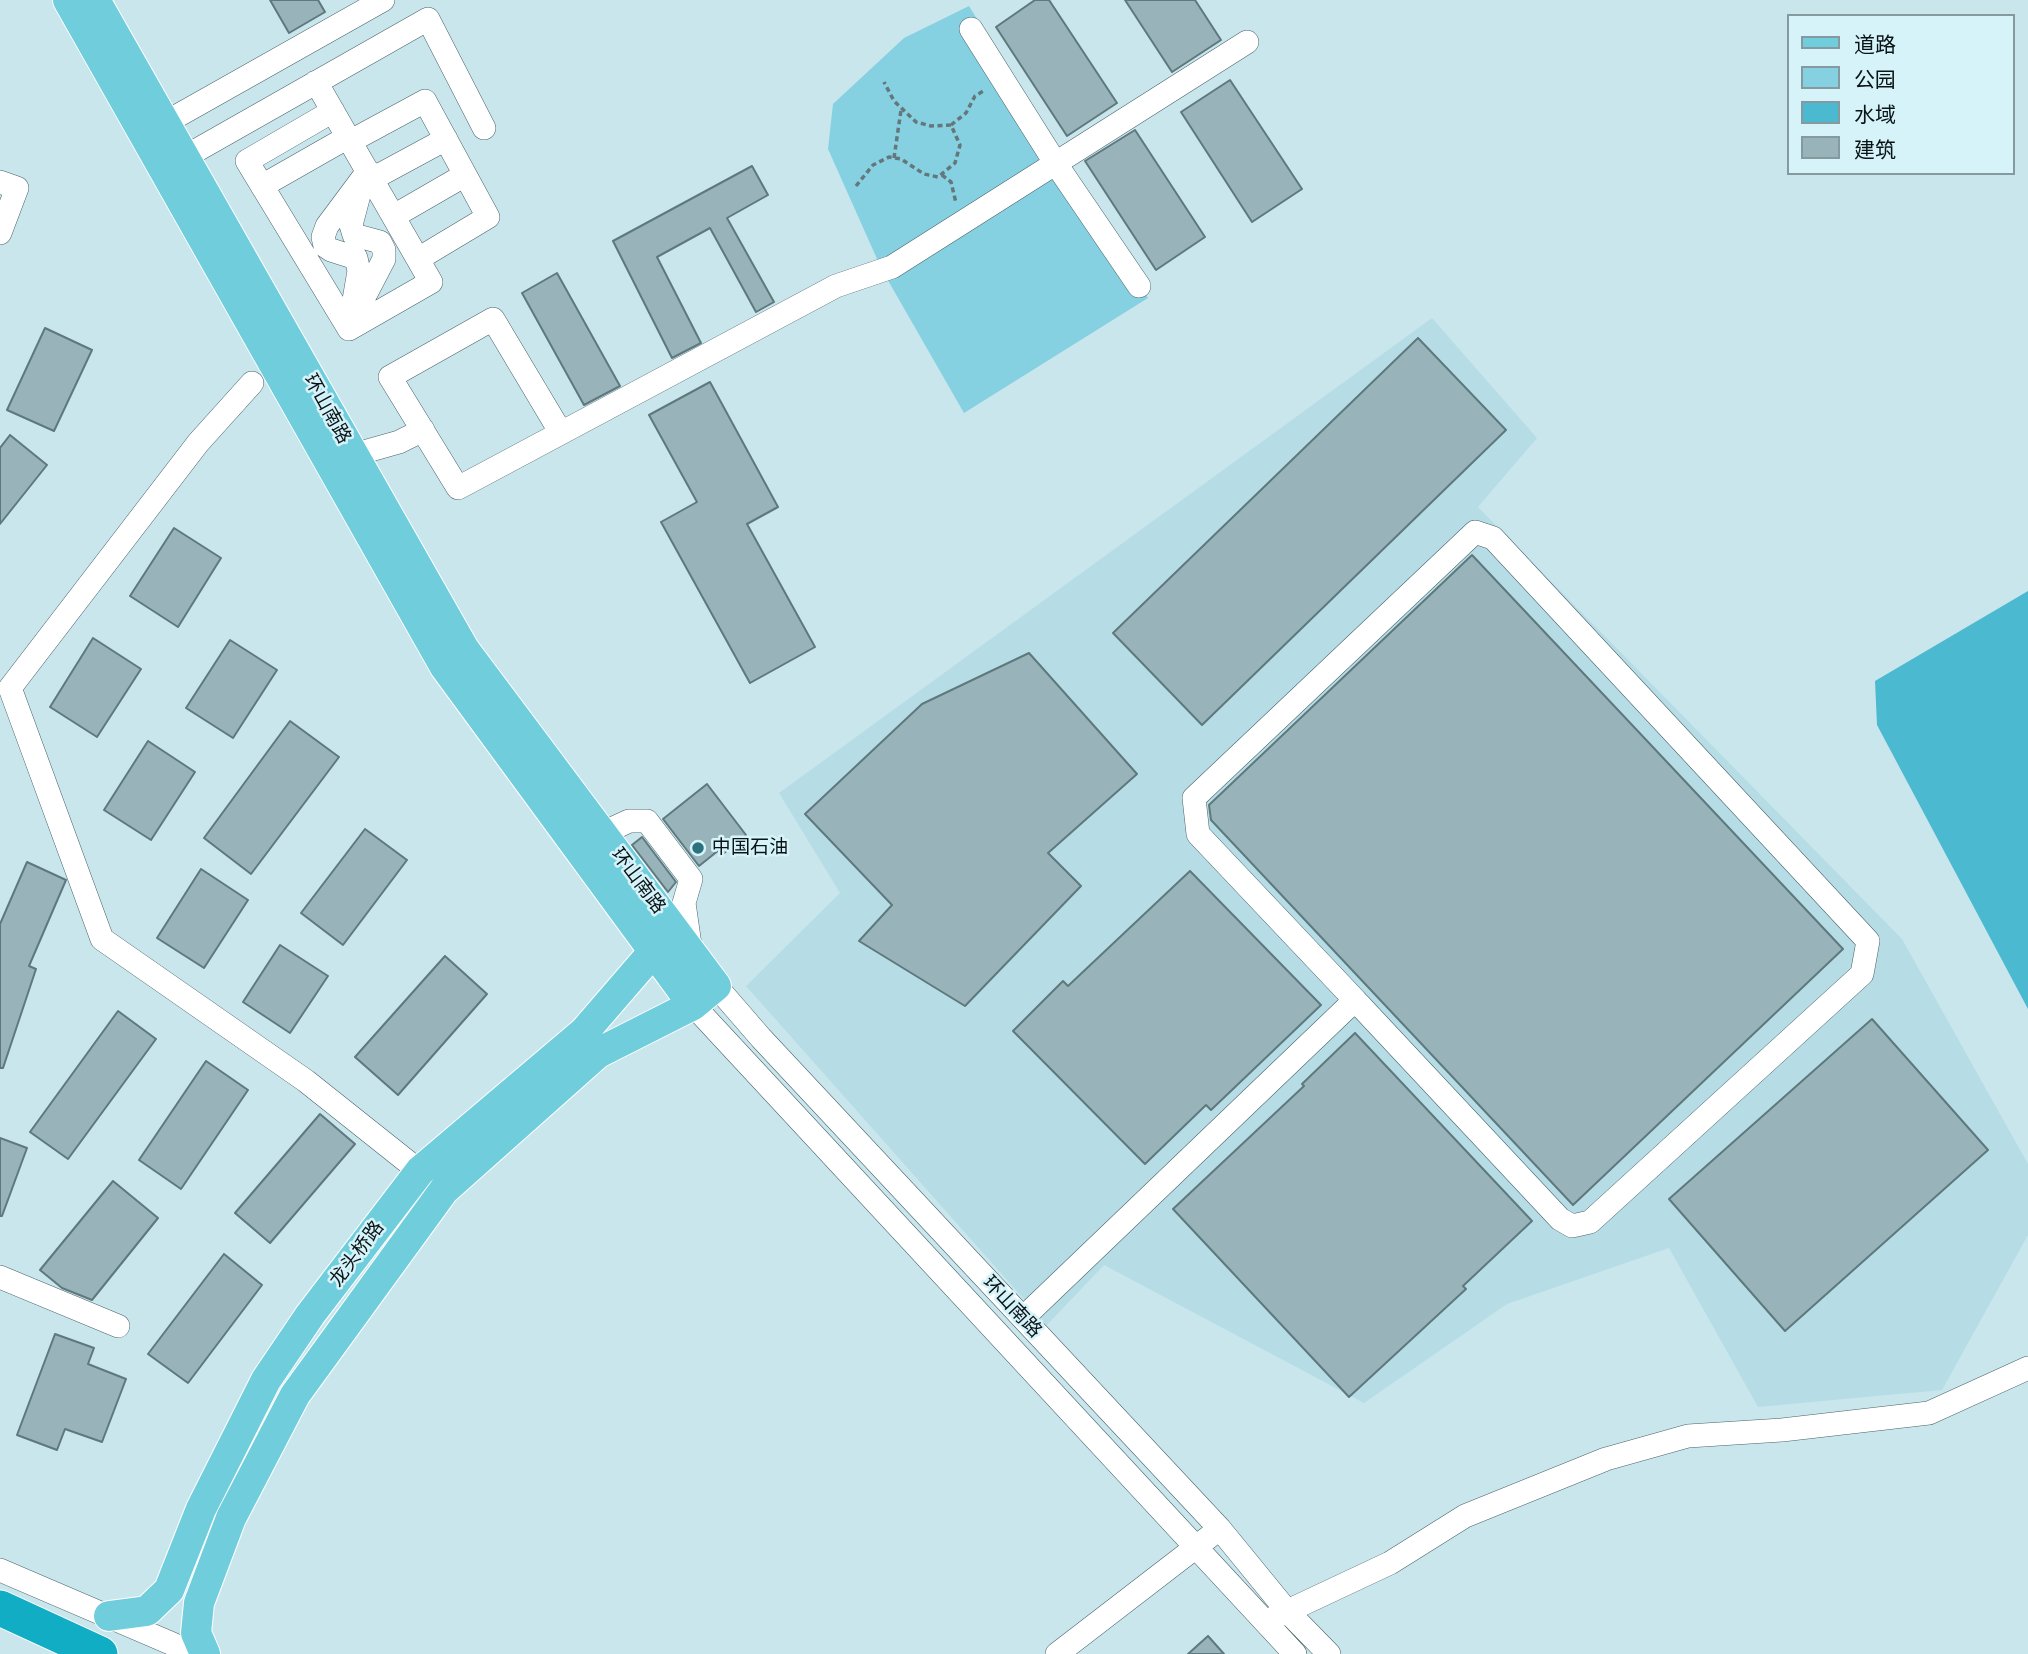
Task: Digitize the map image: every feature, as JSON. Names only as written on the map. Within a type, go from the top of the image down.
[{"type":"highway","points":[[0,1608],[100,1654]]},
{"type":"main road","name":"环山南路","points":[[68,0],[445,667],[693,1005]]},
{"type":"main road","name":"环山南路","points":[[95,0],[163,124],[464,649],[716,986]]},
{"type":"main road","name":"龙头桥路","points":[[109,1616],[147,1611],[169,1590],[201,1509],[266,1381],[310,1315],[420,1171],[584,1032],[653,950],[683,941]]},
{"type":"main road","name":"龙头桥路","points":[[205,1654],[196,1633],[199,1603],[231,1518],[295,1395],[444,1190],[598,1053],[693,1005],[716,986]]},
{"type":"street","points":[[163,124],[383,0]]},
{"type":"street","points":[[183,158],[428,19],[484,128]]},
{"type":"street","points":[[971,29],[1056,164],[1139,285]]},
{"type":"street","points":[[561,433],[493,319],[390,377],[458,488],[561,433],[836,286],[892,267],[1247,42]]},
{"type":"street","points":[[316,82],[431,282],[349,328]]},
{"type":"street","points":[[262,186],[425,101],[488,217],[418,258]]},
{"type":"street","points":[[332,111],[247,161],[349,328]]},
{"type":"street","points":[[349,328],[359,271],[356,258],[325,246],[323,237],[327,226],[370,175],[446,139]]},
{"type":"street","points":[[349,328],[384,259],[380,242],[354,234],[351,225],[354,205],[370,175]]},
{"type":"street","points":[[394,216],[465,175]]},
{"type":"street","points":[[0,182],[17,188],[0,233]]},
{"type":"street","points":[[252,383],[198,443],[5,687],[102,939],[306,1081],[444,1190]]},
{"type":"street","points":[[353,456],[399,442],[423,430]]},
{"type":"street","points":[[1475,532],[1493,538],[1868,941],[1861,974],[1590,1222],[1572,1226],[1560,1219],[1355,1000],[1198,834],[1194,798],[1475,532]]},
{"type":"street","points":[[603,833],[629,821],[647,821],[691,879],[684,903],[683,941]]},
{"type":"street","name":"环山南路","points":[[716,986],[761,1038],[1220,1529],[1287,1611],[1329,1654]]},
{"type":"street","points":[[1023,1318],[1355,1000]]},
{"type":"street","name":"环山南路","points":[[693,1005],[1295,1654]]},
{"type":"street","points":[[0,1278],[117,1326]]},
{"type":"street","points":[[1266,1622],[1390,1563],[1465,1517],[1606,1458],[1688,1436],[1782,1430],[1928,1413],[2028,1368]]},
{"type":"street","points":[[1057,1654],[1220,1529]]},
{"type":"street","points":[[0,1570],[196,1654]]},
{"type":"path","points":[[884,82],[901,110],[915,122],[931,126],[951,125],[966,113],[975,96],[1003,80]]},
{"type":"path","points":[[894,158],[901,110]]},
{"type":"path","points":[[856,186],[873,165],[894,158],[901,159],[924,174],[942,175],[955,163],[960,145],[951,125]]},
{"type":"path","points":[[942,175],[954,190],[955,227]]},
{"type":"shaded area","points":[[1432,318],[1537,438],[1478,507],[1902,939],[2028,1164],[2028,1235],[1942,1390],[1758,1407],[1669,1248],[1507,1304],[1364,1403],[1104,1265],[1047,1325],[746,986],[840,893],[779,793]]},
{"type":"green space","points":[[969,6],[1148,298],[964,413],[882,270],[828,149],[833,104],[904,38]]},
{"type":"water","points":[[2028,591],[2028,1009],[1877,725],[1875,681]]},
{"type":"building","points":[[270,0],[318,0],[325,12],[289,33]]},
{"type":"building","points":[[1035,0],[1049,0],[1117,103],[1067,136],[996,27]]},
{"type":"building","points":[[1125,0],[1195,0],[1221,40],[1172,72]]},
{"type":"building","points":[[1230,80],[1302,189],[1252,222],[1181,112]]},
{"type":"building","points":[[1135,130],[1205,237],[1156,270],[1085,161]]},
{"type":"building","points":[[752,166],[768,195],[727,218],[774,302],[756,312],[710,228],[657,257],[701,343],[672,358],[613,241]]},
{"type":"building","points":[[557,273],[620,386],[584,405],[522,293]]},
{"type":"building","points":[[45,328],[92,350],[54,431],[7,410]]},
{"type":"building","points":[[1418,338],[1506,430],[1202,725],[1113,633]]},
{"type":"building","points":[[710,382],[778,507],[747,524],[815,647],[750,683],[661,522],[697,502],[649,415]]},
{"type":"building","points":[[10,435],[47,465],[0,524],[0,448]]},
{"type":"building","points":[[174,528],[221,558],[178,627],[130,596]]},
{"type":"building","points":[[1472,555],[1843,949],[1573,1205],[1211,820],[1209,805]]},
{"type":"building","points":[[93,638],[141,669],[97,737],[50,707]]},
{"type":"building","points":[[230,640],[277,670],[233,738],[186,708]]},
{"type":"building","points":[[1029,653],[1137,774],[1048,853],[1081,886],[965,1006],[859,941],[892,905],[805,814],[922,704]]},
{"type":"building","points":[[290,721],[339,757],[251,874],[204,838]]},
{"type":"building","points":[[148,741],[195,772],[151,840],[104,810]]},
{"type":"building","points":[[707,784],[746,835],[723,854],[719,850],[699,866],[663,819]]},
{"type":"building","points":[[365,829],[407,860],[343,945],[301,913]]},
{"type":"building","points":[[642,837],[676,882],[668,892],[632,845]]},
{"type":"building","points":[[27,862],[66,880],[29,966],[36,969],[3,1068],[0,1068],[0,924]]},
{"type":"building","points":[[201,869],[248,900],[204,968],[157,938]]},
{"type":"building","points":[[1190,871],[1321,1005],[1211,1110],[1206,1105],[1145,1164],[1013,1031],[1063,981],[1068,986]]},
{"type":"building","points":[[280,945],[328,976],[290,1033],[243,1002]]},
{"type":"building","points":[[445,956],[487,994],[398,1095],[355,1057]]},
{"type":"building","points":[[118,1011],[156,1039],[68,1159],[30,1132]]},
{"type":"building","points":[[1872,1019],[1988,1150],[1785,1331],[1669,1199]]},
{"type":"building","points":[[1355,1033],[1532,1221],[1463,1286],[1466,1289],[1349,1397],[1173,1209],[1304,1086],[1302,1084]]},
{"type":"building","points":[[206,1061],[248,1090],[181,1189],[139,1160]]},
{"type":"building","points":[[320,1114],[355,1144],[270,1243],[235,1213]]},
{"type":"building","points":[[0,1138],[27,1148],[2,1216],[0,1216]]},
{"type":"building","points":[[113,1181],[158,1218],[92,1300],[62,1288],[40,1270]]},
{"type":"building","points":[[224,1254],[262,1285],[188,1383],[148,1354]]},
{"type":"building","points":[[55,1334],[94,1348],[88,1364],[126,1379],[102,1442],[65,1429],[57,1450],[17,1435]]},
{"type":"building","points":[[1208,1636],[1224,1654],[1188,1654]]},
{"type":"place","name":"中国石油","points":[[698,848]]}]
